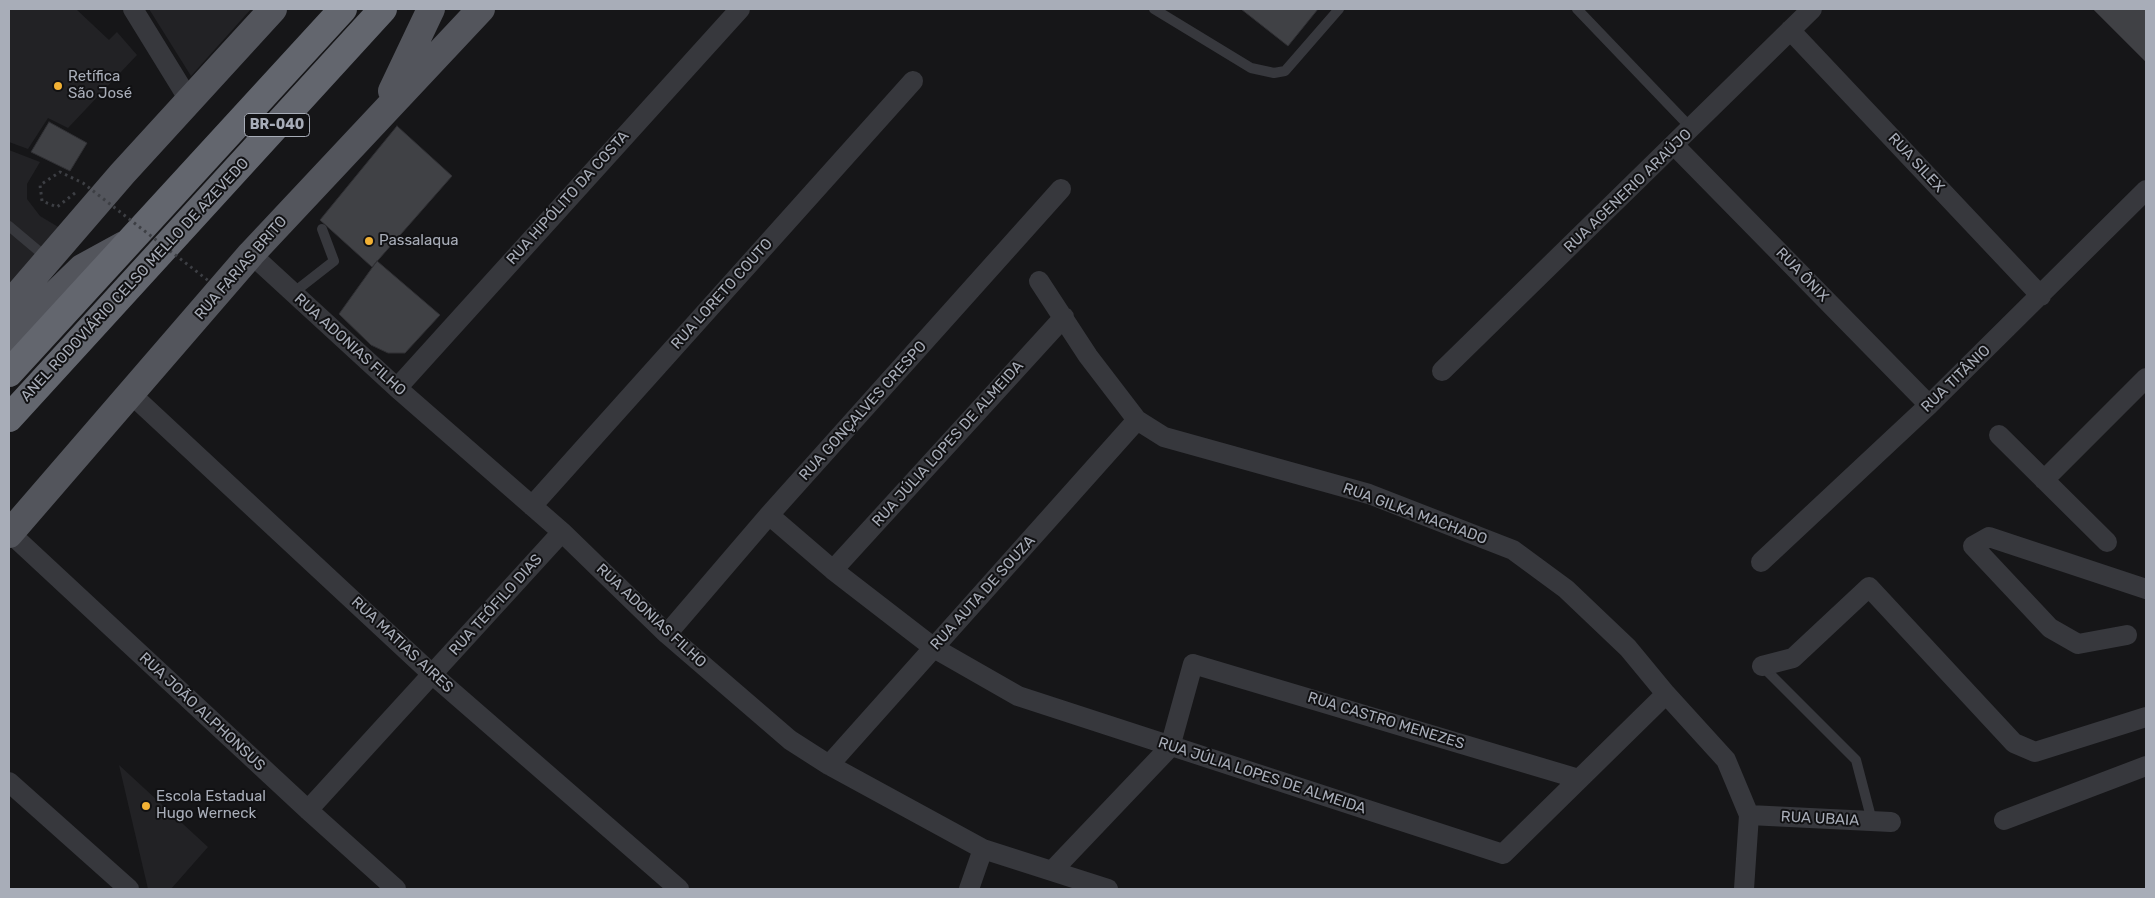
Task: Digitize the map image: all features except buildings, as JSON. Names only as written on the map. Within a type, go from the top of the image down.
[{"type":"highway","name":"ANEL RODOVIÁRIO CELSO MELLO DE AZEVEDO","points":[[9,373],[343,9]]},
{"type":"highway","name":"ANEL RODOVIÁRIO CELSO MELLO DE AZEVEDO","points":[[9,418],[383,9]]},
{"type":"main road","points":[[9,305],[189,100],[273,9]]},
{"type":"main road","points":[[373,125],[398,81],[431,9]]},
{"type":"main road","name":"RUA FARIAS BRITO","points":[[9,533],[251,254],[481,9]]},
{"type":"main road","points":[[9,339],[82,268],[132,241]]},
{"type":"street","points":[[133,9],[189,100]]},
{"type":"street","name":"RUA HIPÓLITO DA COSTA","points":[[397,388],[740,9]]},
{"type":"street","name":"RUA AGENERIO ARAÚJO","points":[[1442,371],[1675,146],[1812,9]]},
{"type":"street","name":"RUA SILEX","points":[[1790,30],[2041,296]]},
{"type":"street","name":"RUA LORETO COUTO","points":[[532,506],[913,81]]},
{"type":"street","name":"RUA ÔNIX","points":[[1675,146],[1929,405]]},
{"type":"street","name":"RUA GONÇALVES CRESPO","points":[[667,634],[769,515],[1061,189]]},
{"type":"street","name":"RUA TITÂNIO","points":[[1761,562],[1929,405],[2143,200]]},
{"type":"street","name":"RUA ADONIAS FILHO","points":[[251,254],[397,388],[562,532],[667,634],[790,740],[829,765],[983,849],[1108,889]]},
{"type":"street","name":"RUA GILKA MACHADO","points":[[1040,281],[1088,356],[1137,420],[1164,437],[1369,494],[1513,550],[1566,589],[1628,648],[1666,694],[1726,760],[1749,816]]},
{"type":"street","name":"RUA JÚLIA LOPES DE ALMEIDA","points":[[833,570],[1064,317]]},
{"type":"street","points":[[2044,480],[2146,378]]},
{"type":"street","name":"RUA MATIAS AIRES","points":[[131,394],[432,674],[679,889]]},
{"type":"street","name":"RUA AUTA DE SOUZA","points":[[829,765],[1137,420]]},
{"type":"street","points":[[1999,435],[2106,542]]},
{"type":"street","name":"RUA JÚLIA LOPES DE ALMEIDA","points":[[769,515],[833,570],[934,648],[1018,696],[1503,854],[1666,694]]},
{"type":"street","name":"RUA TEÓFILO DIAS","points":[[308,810],[562,532]]},
{"type":"street","name":"RUA JOÃO ALPHONSUS","points":[[9,533],[396,889]]},
{"type":"street","points":[[2126,635],[2078,644],[2050,628],[1973,546],[1989,537],[2146,589]]},
{"type":"street","points":[[1762,666],[1793,658],[1869,587],[2014,743],[2035,752],[2146,717]]},
{"type":"street","name":"RUA CASTRO MENEZES","points":[[1170,747],[1194,664],[1579,779]]},
{"type":"street","points":[[1052,871],[1170,747]]},
{"type":"street","points":[[2004,820],[2146,766]]},
{"type":"street","points":[[9,782],[129,889]]},
{"type":"street","points":[[1744,889],[1749,816]]},
{"type":"street","name":"RUA UBAIA","points":[[1749,816],[1881,821]]},
{"type":"street","points":[[968,889],[983,849]]},
{"type":"lane","points":[[1154,9],[1251,68],[1274,73],[1285,71],[1339,9]]},
{"type":"lane","points":[[1577,9],[1692,128]]},
{"type":"lane","points":[[9,226],[48,259]]},
{"type":"lane","points":[[293,293],[334,261],[322,229]]},
{"type":"lane","points":[[1762,666],[1856,760],[1881,821]]},
{"type":"path","points":[[75,193],[56,207],[42,201],[40,185],[60,172],[82,183],[210,282]]},
{"type":"shaded area","name":"Retífica São José","points":[[9,9],[76,9],[109,40],[117,32],[137,55],[68,128],[48,118],[28,149],[9,142]]},
{"type":"shaded area","points":[[149,9],[251,9],[191,76]]},
{"type":"shaded area","points":[[9,150],[40,162],[27,184],[27,199],[40,216],[60,228],[9,285]]},
{"type":"shaded area","name":"Escola Estadual Hugo Werneck","points":[[119,765],[208,847],[171,889],[148,889]]},
{"type":"place","name":"Retífica São José","points":[[58,86]]},
{"type":"place","name":"Passalaqua","points":[[369,241]]},
{"type":"place","name":"Escola Estadual Hugo Werneck","points":[[146,806]]}]
